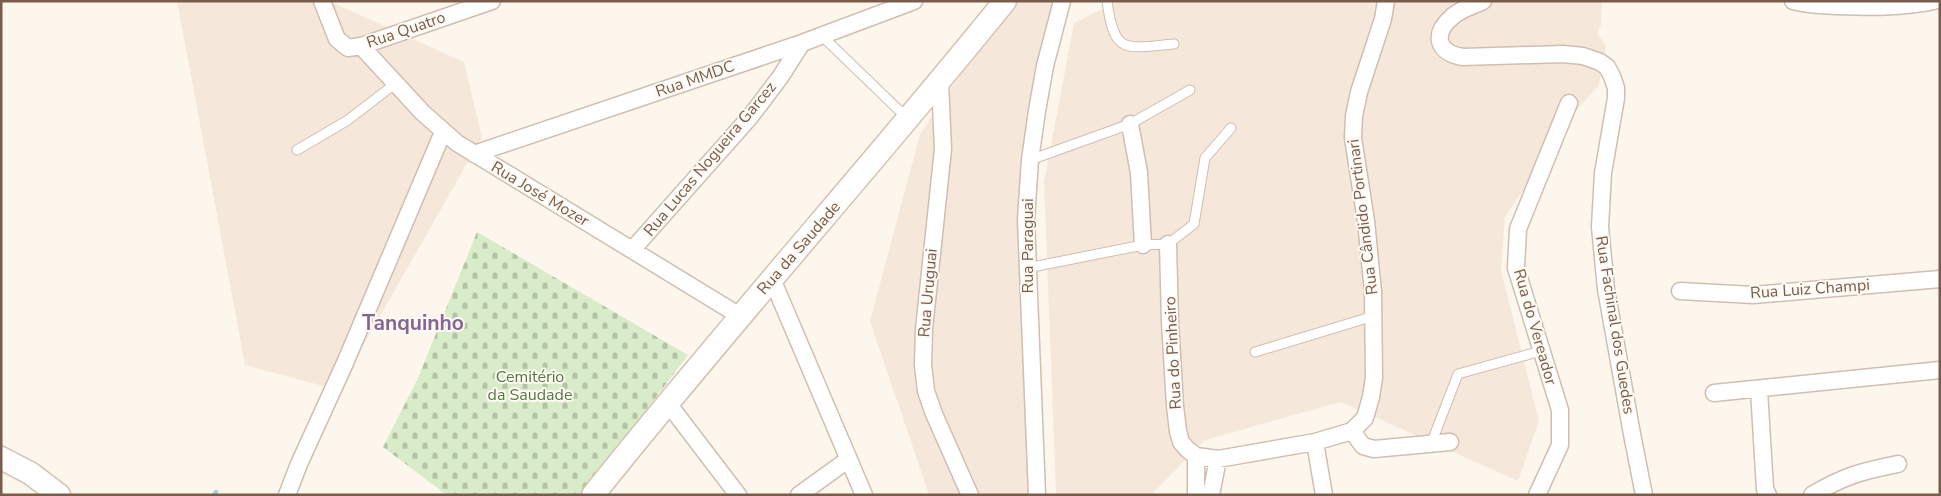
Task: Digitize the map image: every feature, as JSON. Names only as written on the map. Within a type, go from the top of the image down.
[{"type":"main road","name":"Rua da Saudade","points":[[593,495],[667,402],[940,82],[1005,1]]},
{"type":"main road","points":[[1,458],[30,473],[60,495]]},
{"type":"street","name":"Rua Quatro","points":[[322,1],[337,39],[348,48],[361,46],[492,1]]},
{"type":"street","name":"Rua MMDC","points":[[474,154],[802,43],[914,1]]},
{"type":"street","name":"Rua Paraguai","points":[[1038,495],[1026,218],[1030,160],[1045,66],[1062,1]]},
{"type":"street","name":"Rua Cândido Portinari","points":[[1352,431],[1365,418],[1371,397],[1374,378],[1374,316],[1371,259],[1352,138],[1359,92],[1383,19],[1386,1]]},
{"type":"street","name":"Rua Fachinal dos Guedes","points":[[1483,1],[1452,17],[1439,34],[1439,41],[1452,56],[1563,54],[1583,56],[1600,62],[1607,67],[1616,88],[1616,98],[1603,173],[1600,227],[1606,290],[1644,495]]},
{"type":"street","points":[[1801,2],[1867,7],[1916,5],[1934,1]]},
{"type":"street","name":"Rua Lucas Nogueira Garcez","points":[[632,250],[750,117],[802,43]]},
{"type":"street","name":"Rua José Mozer","points":[[361,46],[442,132],[474,154],[740,316]]},
{"type":"street","name":"Rua Uruguai","points":[[940,82],[943,149],[924,329],[923,364],[926,391],[934,414],[970,495]]},
{"type":"street","name":"Rua do Vereador","points":[[1537,495],[1560,445],[1560,410],[1516,268],[1518,229],[1569,103]]},
{"type":"street","points":[[1130,124],[1138,166],[1143,245]]},
{"type":"street","points":[[287,495],[345,363],[442,132]]},
{"type":"street","name":"Rua do Pinheiro","points":[[1168,244],[1170,322],[1178,431],[1181,442],[1196,456]]},
{"type":"street","points":[[772,279],[864,495]]},
{"type":"street","name":"Rua Luiz Champi","points":[[1680,291],[1753,294],[1940,279]]},
{"type":"street","points":[[1714,393],[1759,390],[1940,370]]},
{"type":"street","points":[[1759,390],[1765,489],[1768,495]]},
{"type":"street","points":[[667,402],[738,495]]},
{"type":"street","points":[[1196,495],[1196,456],[1218,459],[1315,442],[1352,431],[1364,446],[1374,449],[1450,442]]},
{"type":"street","points":[[1315,442],[1324,495]]},
{"type":"street","points":[[799,495],[849,459]]},
{"type":"street","points":[[1211,495],[1218,459]]},
{"type":"street","points":[[1812,495],[1846,476],[1898,464]]},
{"type":"lane","points":[[1107,1],[1110,21],[1118,40],[1129,47],[1174,44]]},
{"type":"lane","points":[[821,35],[908,119]]},
{"type":"lane","points":[[297,150],[348,120],[396,83]]},
{"type":"lane","points":[[1030,160],[1130,124],[1190,90]]},
{"type":"lane","points":[[1027,268],[1143,245],[1168,244],[1194,224],[1205,158],[1232,128]]},
{"type":"lane","points":[[1255,352],[1374,316]]},
{"type":"lane","points":[[1431,444],[1458,374],[1541,351]]},
{"type":"shaded area","points":[[177,1],[329,1],[464,62],[482,137],[338,390],[245,365]]},
{"type":"shaded area","points":[[1010,1],[1061,1],[1020,239],[1036,495],[929,495],[870,321],[920,134]]},
{"type":"shaded area","points":[[1118,1],[1602,1],[1601,25],[1597,33],[1606,46],[1599,85],[1579,107],[1505,217],[1501,270],[1539,421],[1518,481],[1341,402],[1205,440],[1151,495],[1056,495],[1044,182],[1074,23]]},
{"type":"green space","name":"Cemitério da Saudade","points":[[477,232],[688,355],[582,495],[444,495],[444,493],[383,447],[418,378]]},
{"type":"district","name":"Tanquinho","points":[[413,323]]}]
